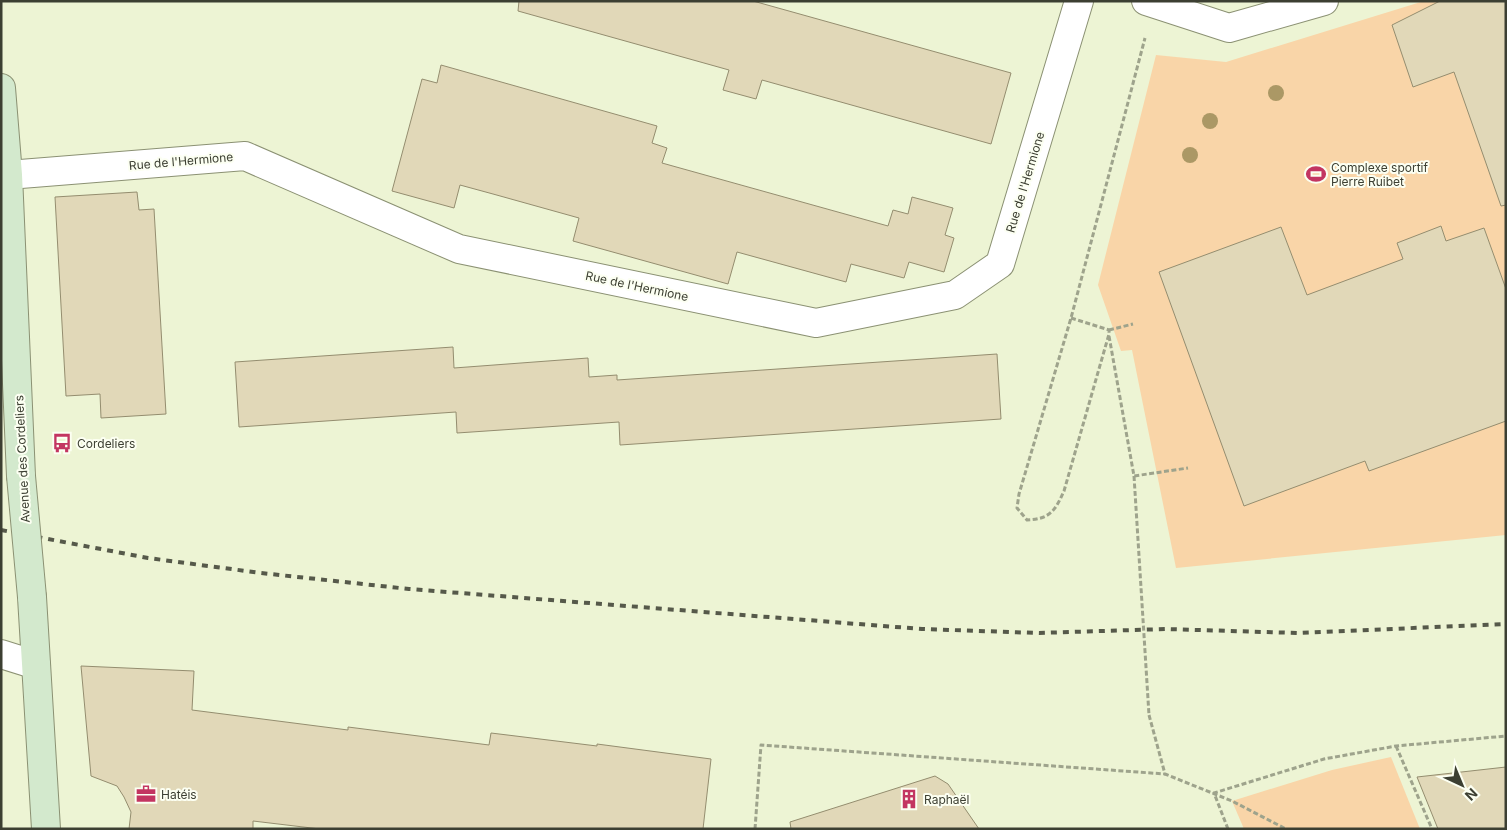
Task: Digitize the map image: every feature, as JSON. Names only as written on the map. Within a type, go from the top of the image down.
[{"type":"street","name":"Rue de l'Hermione","points":[[8,175],[245,156],[459,249],[816,323],[954,295],[1000,264],[1079,1]]},
{"type":"street","points":[[1150,3],[1229,28],[1324,1]]},
{"type":"street","name":"Avenue des Cordeliers","points":[[1,88],[8,175],[21,476],[32,597],[46,829]]},
{"type":"street","points":[[1,654],[36,665]]},
{"type":"path","points":[[1110,330],[1064,491],[1057,507],[1042,519],[1027,520],[1017,508],[1019,494],[1071,318],[1150,3]]},
{"type":"path","points":[[1071,318],[1110,330],[1133,324]]},
{"type":"path","points":[[1109,334],[1134,476],[1149,714],[1165,774]]},
{"type":"path","points":[[1134,476],[1188,468]]},
{"type":"path","points":[[1214,794],[1324,759],[1396,746],[1506,736]]},
{"type":"path","points":[[755,829],[761,745],[1165,774],[1214,794],[1286,829]]},
{"type":"path","points":[[1396,746],[1432,829]]},
{"type":"path","points":[[1214,794],[1228,829]]},
{"type":"shaded area","name":"Complexe sportif Pierre Ruibet","points":[[1424,1],[1506,1],[1506,535],[1176,568],[1132,350],[1121,351],[1098,285],[1156,55],[1226,62]]},
{"type":"shaded area","points":[[1391,757],[1420,829],[1244,829],[1232,801],[1332,770]]},
{"type":"building","points":[[519,1],[753,1],[1011,73],[991,144],[762,80],[756,99],[723,90],[729,70],[518,11]]},
{"type":"building","points":[[1440,1],[1506,1],[1506,205],[1501,206],[1454,72],[1413,87],[1392,25]]},
{"type":"building","points":[[441,65],[657,126],[652,143],[667,148],[662,163],[888,226],[893,210],[908,214],[912,197],[953,208],[945,235],[954,238],[944,272],[909,262],[904,278],[851,264],[846,282],[737,252],[728,284],[573,241],[579,218],[493,194],[460,185],[454,208],[392,191],[422,79],[437,83]]},
{"type":"building","points":[[137,192],[139,210],[154,209],[166,414],[101,418],[100,394],[66,396],[55,197]]},
{"type":"building","points":[[1441,226],[1446,241],[1484,228],[1506,289],[1506,421],[1369,471],[1365,461],[1244,506],[1159,272],[1281,227],[1307,295],[1403,259],[1397,243]]},
{"type":"building","points":[[453,347],[454,368],[588,358],[589,377],[617,375],[617,380],[997,354],[1001,419],[620,445],[619,422],[457,433],[456,412],[239,427],[235,362]]},
{"type":"building","points":[[81,666],[194,671],[192,710],[348,730],[348,727],[489,745],[491,733],[597,746],[597,744],[711,759],[703,829],[320,829],[253,821],[253,829],[129,829],[131,812],[117,786],[91,776]]},
{"type":"building","points":[[1506,767],[1506,829],[1438,829],[1417,777]]},
{"type":"building","name":"Raphaël","points":[[935,776],[948,784],[979,829],[791,829],[790,822]]},
{"type":"railway","points":[[1,530],[148,558],[261,573],[409,589],[922,629],[1039,633],[1165,629],[1298,633],[1506,624]]},
{"type":"place","name":"Complexe sportif Pierre Ruibet","points":[[1316,174]]},
{"type":"place","name":"Cordeliers","points":[[62,443]]},
{"type":"place","name":"Hatéis","points":[[146,794]]},
{"type":"place","name":"Raphaël","points":[[909,799]]}]
